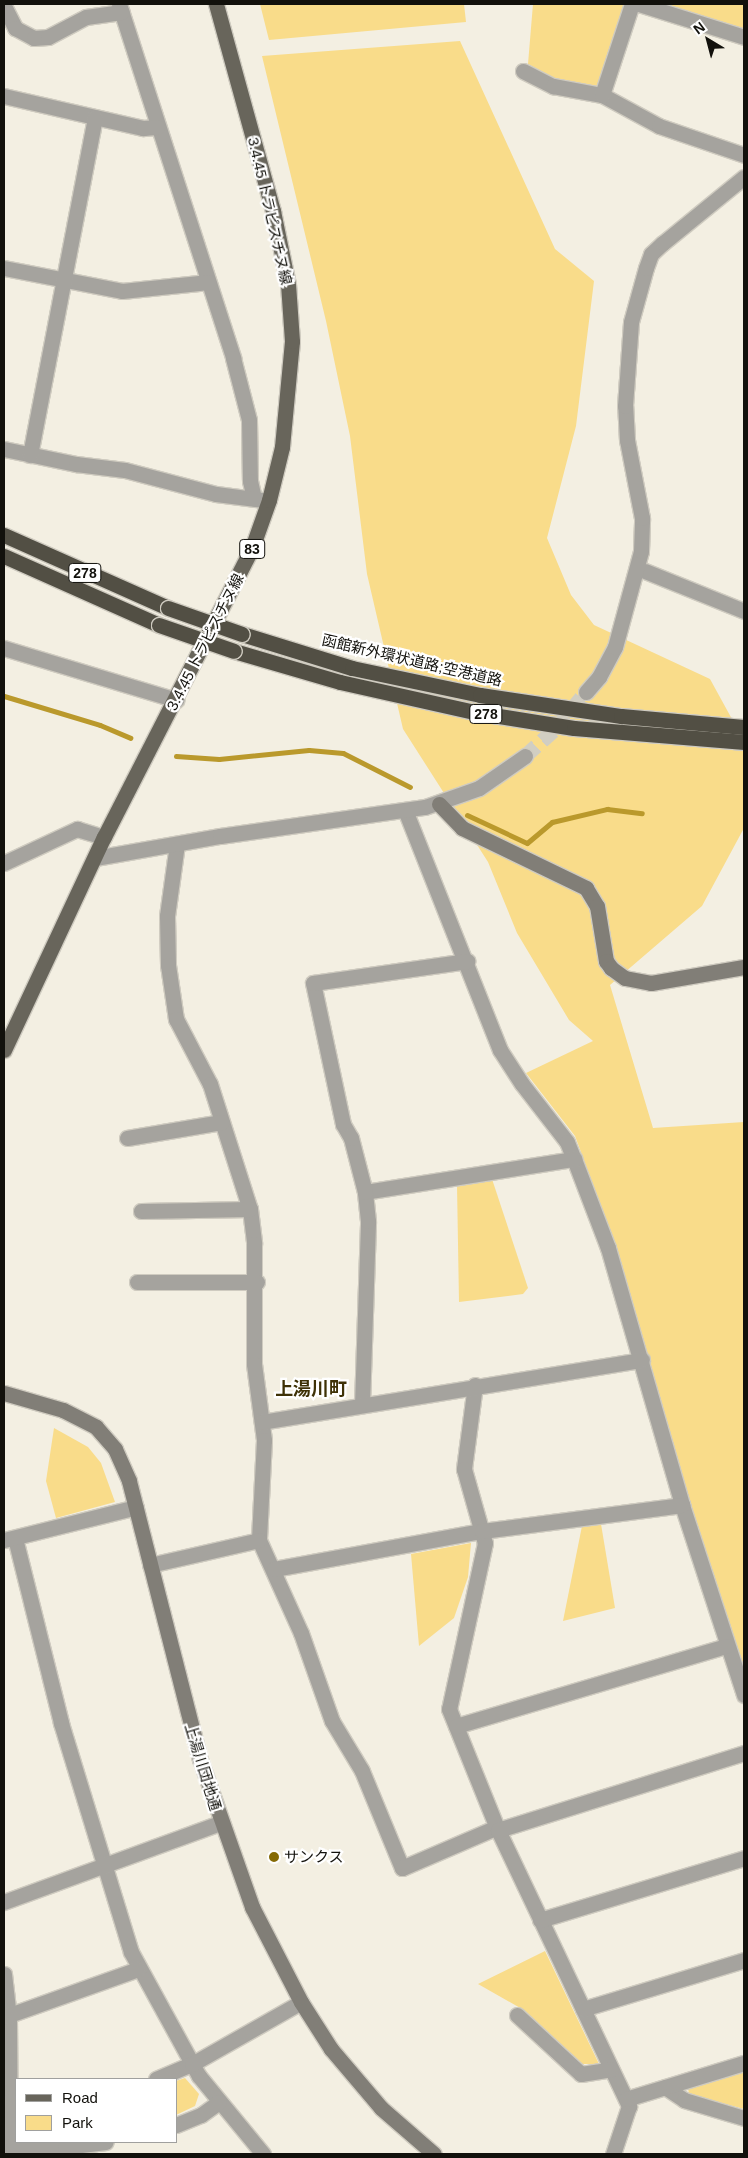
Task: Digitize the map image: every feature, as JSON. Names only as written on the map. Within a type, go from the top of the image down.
[{"type":"highway","name":"函館新外環状道路;空港道路","points":[[4,535],[168,608],[242,634],[352,668],[480,695],[621,716],[744,727]]},
{"type":"highway","name":"278","points":[[4,556],[159,625],[234,651],[340,682],[474,712],[574,728],[744,742]]},
{"type":"main road","name":"3.4.45 トラピスチヌ線","points":[[4,1050],[104,837],[176,700],[252,548],[262,500],[282,447],[292,341],[290,306],[273,211],[216,4]]},
{"type":"street","points":[[602,95],[632,4]]},
{"type":"street","points":[[639,4],[744,37]]},
{"type":"street","points":[[4,6],[15,28],[34,38],[48,37],[86,17],[120,8],[157,127],[209,282],[249,420],[250,481],[262,500]]},
{"type":"street","points":[[523,70],[553,86],[602,95],[659,126],[744,155]]},
{"type":"street","points":[[5,99],[143,128],[157,127]]},
{"type":"street","points":[[30,455],[95,117]]},
{"type":"street","points":[[586,692],[599,677],[614,647],[641,551],[642,518],[627,440],[625,406],[630,328],[646,268],[652,254],[663,243],[744,177]]},
{"type":"street","points":[[4,268],[122,291],[209,282]]},
{"type":"street","points":[[4,449],[30,455],[126,470],[216,494],[262,500]]},
{"type":"street","points":[[646,571],[744,611]]},
{"type":"street","points":[[4,648],[176,700]]},
{"type":"street","points":[[95,858],[439,804],[479,788],[525,756]]},
{"type":"street","points":[[439,804],[462,828],[514,850],[586,888],[597,906],[606,961],[611,968],[625,978],[651,982],[744,967]]},
{"type":"street","points":[[405,810],[507,1063],[553,1122],[574,1159],[608,1248],[642,1360],[682,1505],[726,1646],[744,1695]]},
{"type":"street","points":[[4,863],[77,829],[104,837]]},
{"type":"street","points":[[177,844],[167,916],[168,965],[176,1019],[210,1084],[250,1209],[257,1282],[254,1364],[262,1422],[259,1540],[274,1569],[332,1721],[362,1772],[402,1868],[498,1829],[744,1753]]},
{"type":"street","points":[[362,1405],[368,1221],[365,1192],[351,1138],[343,1124],[313,983],[466,961]]},
{"type":"street","points":[[127,1138],[222,1122]]},
{"type":"street","points":[[365,1192],[574,1159]]},
{"type":"street","points":[[141,1211],[250,1209]]},
{"type":"street","points":[[136,1282],[257,1282]]},
{"type":"street","points":[[262,1422],[475,1385],[642,1360]]},
{"type":"street","points":[[475,1385],[464,1468],[485,1543],[449,1710],[498,1829],[629,2106],[613,2154]]},
{"type":"street","name":"上湯川団地通","points":[[4,1393],[63,1410],[96,1427],[111,1443],[124,1465],[136,1507],[180,1690],[220,1824],[252,1907],[301,2002],[331,2048],[371,2097],[434,2154]]},
{"type":"street","points":[[274,1569],[482,1531],[682,1505]]},
{"type":"street","points":[[136,1507],[10,1539],[61,1723],[104,1866],[138,1969],[192,2064],[219,2102],[263,2154]]},
{"type":"street","points":[[150,1565],[259,1540]]},
{"type":"street","points":[[456,1726],[726,1646]]},
{"type":"street","points":[[4,1902],[220,1824]]},
{"type":"street","points":[[540,1920],[744,1858]]},
{"type":"street","points":[[583,2009],[744,1960]]},
{"type":"street","points":[[6,2017],[138,1969]]},
{"type":"street","points":[[4,1974],[6,2085],[11,2141]]},
{"type":"street","points":[[158,2078],[192,2064],[301,2002]]},
{"type":"street","points":[[517,2015],[581,2074],[612,2069]]},
{"type":"street","points":[[626,2098],[665,2088],[744,2063]]},
{"type":"street","points":[[665,2088],[684,2100],[744,2118]]},
{"type":"street","points":[[178,2124],[201,2115],[219,2102]]},
{"type":"street","points":[[29,2143],[65,2147],[98,2143]]},
{"type":"green space","points":[[260,4],[464,4],[466,22],[269,40]]},
{"type":"green space","points":[[533,4],[625,4],[597,86],[556,79],[528,64]]},
{"type":"green space","points":[[666,4],[744,4],[744,29]]},
{"type":"green space","points":[[460,41],[555,249],[594,281],[576,426],[547,538],[571,595],[594,625],[710,679],[744,741],[744,828],[702,906],[610,985],[653,1128],[744,1122],[744,1676],[690,1504],[617,1249],[575,1136],[526,1073],[593,1041],[569,1020],[517,933],[488,862],[403,729],[367,574],[350,436],[326,321],[262,56]]},
{"type":"green space","points":[[492,1179],[528,1288],[523,1294],[459,1302],[457,1185]]},
{"type":"green space","points":[[54,1428],[88,1447],[101,1463],[115,1502],[56,1518],[46,1481]]},
{"type":"green space","points":[[601,1524],[615,1608],[563,1621],[582,1526]]},
{"type":"green space","points":[[471,1543],[468,1577],[454,1618],[419,1646],[411,1554]]},
{"type":"green space","points":[[545,1951],[599,2064],[581,2064],[522,2009],[478,1984]]},
{"type":"green space","points":[[744,2071],[744,2109],[689,2094],[688,2088]]},
{"type":"green space","points":[[185,2078],[199,2094],[195,2106],[178,2114],[178,2080]]},
{"type":"waterway","points":[[4,696],[100,725],[130,738]]},
{"type":"waterway","points":[[176,756],[219,759],[309,750],[343,753],[410,787]]},
{"type":"waterway","points":[[467,815],[527,843],[552,822],[607,809],[642,813]]},
{"type":"tunnel","points":[[525,756],[557,727],[586,692]]},
{"type":"place","name":"サンクス","points":[[274,1857]]},
{"type":"district","name":"上湯川町","points":[[311,1389]]}]
